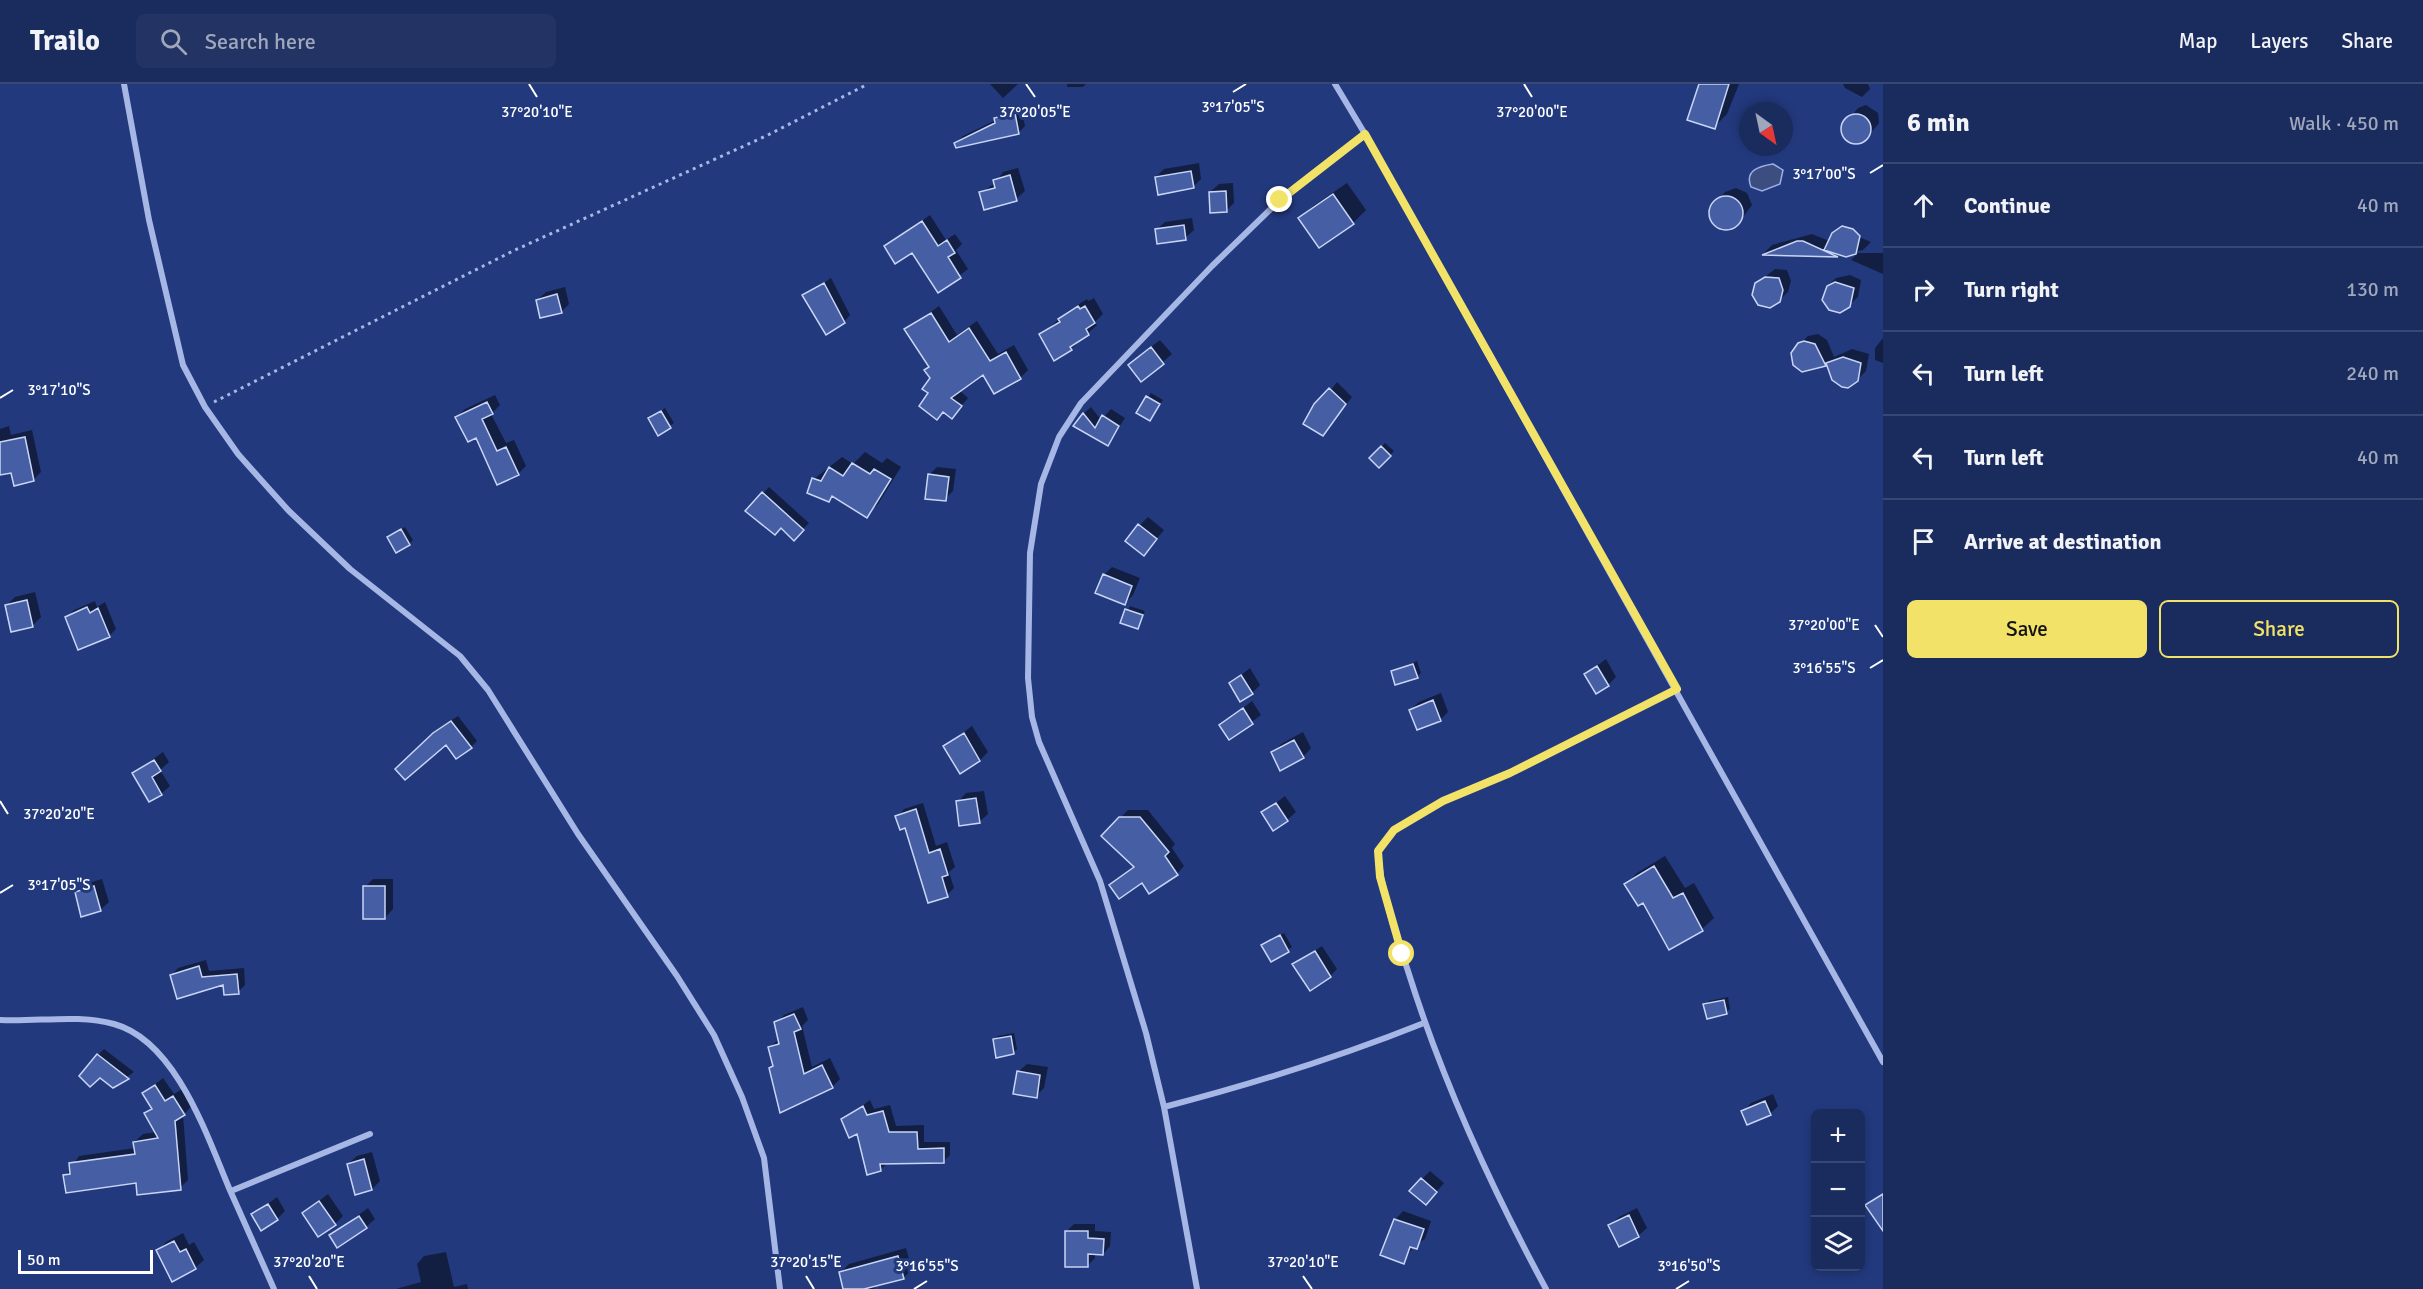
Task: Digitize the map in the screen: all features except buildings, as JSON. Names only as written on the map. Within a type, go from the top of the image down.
[{"type":"street","points":[[124,84],[149,220],[183,365],[205,407],[238,454],[288,510],[350,569],[460,656],[488,690],[578,834],[677,976],[714,1035],[742,1096],[764,1158],[780,1289]]},
{"type":"street","points":[[1335,84],[1677,689],[1883,1062]]},
{"type":"street","points":[[1197,1289],[1164,1107],[1146,1033],[1100,882],[1039,742],[1032,717],[1028,678],[1030,553],[1041,484],[1059,437],[1081,403],[1271,208],[1365,134]]},
{"type":"street","points":[[1545,1289],[1503,1205],[1424,1023],[1380,877],[1378,851],[1394,830],[1443,801],[1510,773],[1677,689]]},
{"type":"street","points":[[0,1020],[93,1020],[116,1024],[139,1035],[165,1062],[196,1110],[274,1289]]},
{"type":"street","points":[[1164,1107],[1242,1087],[1351,1052],[1424,1023]]},
{"type":"street","points":[[231,1191],[370,1134]]},
{"type":"path","points":[[205,407],[515,250],[766,136],[868,84]]},
{"type":"water","points":[[1773,164],[1783,170],[1780,184],[1762,191],[1751,187],[1749,181],[1751,173],[1758,168]]},
{"type":"route","points":[[1280,200],[1365,134],[1677,689],[1510,773],[1443,801],[1394,830],[1378,851],[1380,877],[1402,954]]}]
